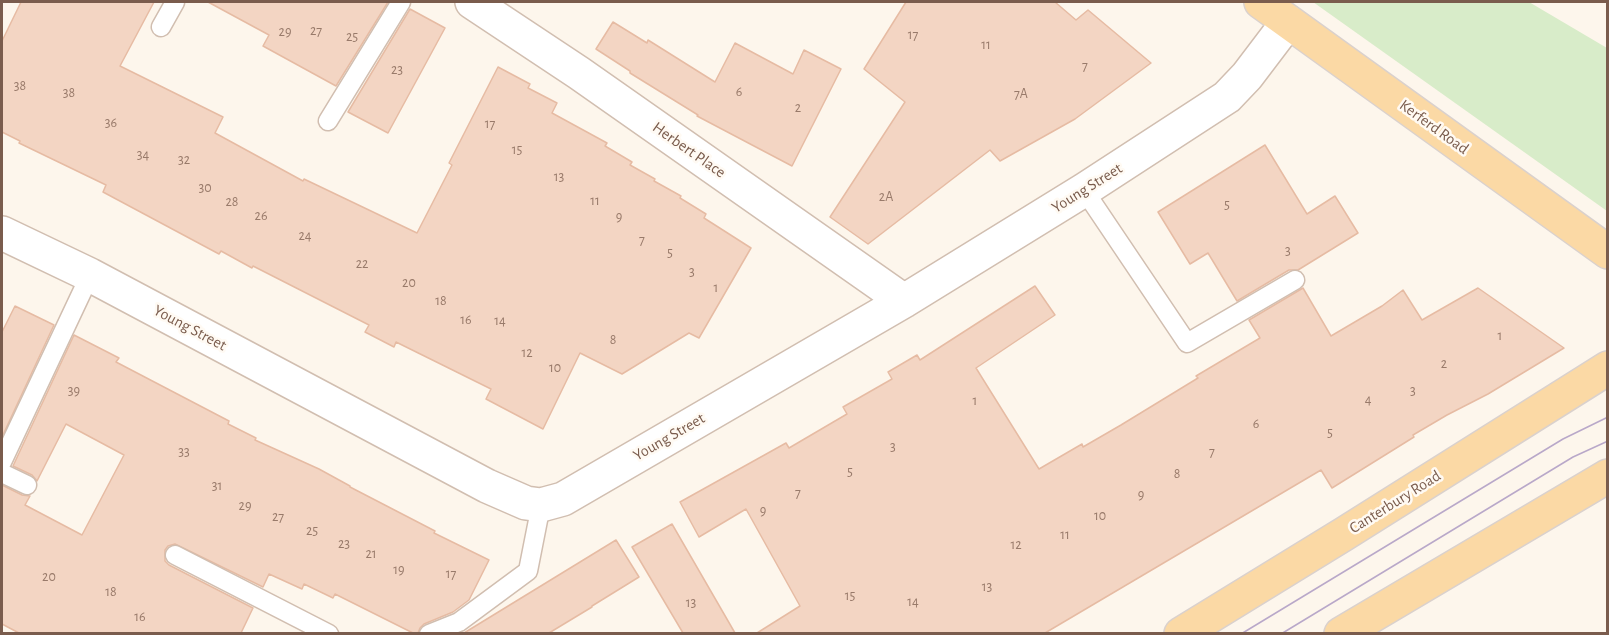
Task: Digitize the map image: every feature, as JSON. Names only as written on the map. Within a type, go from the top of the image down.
[{"type":"main road","name":"Kerferd Road","points":[[1261,2],[1608,252]]},
{"type":"main road","name":"Canterbury Road","points":[[1181,633],[1344,534],[1608,368]]},
{"type":"main road","points":[[1341,633],[1608,476]]},
{"type":"street","name":"Herbert Place","points":[[472,2],[579,73],[904,302]]},
{"type":"street","name":"Young Street","points":[[2,233],[90,276],[487,486],[526,503],[541,505],[562,499],[904,302],[1084,190],[1227,97],[1248,76],[1288,22]]},
{"type":"lane","points":[[161,27],[175,2]]},
{"type":"lane","points":[[328,121],[401,2]]},
{"type":"lane","points":[[1084,190],[1187,343],[1295,280]]},
{"type":"lane","points":[[2,462],[90,276]]},
{"type":"lane","points":[[2,473],[27,484]]},
{"type":"lane","points":[[429,633],[459,622],[528,571],[541,505]]},
{"type":"lane","points":[[175,555],[329,633]]},
{"type":"green space","points":[[1313,2],[1529,2],[1607,48],[1607,211]]},
{"type":"building","points":[[21,2],[154,2],[120,66],[223,117],[215,133],[303,181],[304,179],[417,233],[452,165],[449,163],[498,67],[530,84],[528,88],[557,103],[552,113],[607,143],[605,146],[632,162],[630,165],[681,196],[680,198],[706,214],[704,218],[751,248],[699,338],[689,333],[622,374],[580,353],[543,429],[486,399],[491,389],[396,342],[394,347],[365,332],[369,325],[253,266],[252,268],[221,251],[219,254],[103,192],[106,185],[19,143],[20,141],[2,132],[2,41]]},
{"type":"building","points":[[208,2],[388,2],[336,86],[263,46],[269,35]]},
{"type":"building","points":[[906,2],[1055,2],[1076,20],[1088,10],[1151,63],[1075,119],[1000,161],[990,150],[868,244],[830,217],[905,102],[864,69]]},
{"type":"building","points":[[410,9],[445,28],[388,133],[348,112]]},
{"type":"building","points":[[613,22],[647,43],[648,40],[715,82],[735,43],[793,74],[804,50],[841,69],[792,166],[697,116],[596,49]]},
{"type":"building","points":[[1265,145],[1307,214],[1335,196],[1358,233],[1298,270],[1289,270],[1237,301],[1208,253],[1190,264],[1158,212]]},
{"type":"building","points":[[1035,286],[1055,315],[976,368],[1039,469],[1121,425],[1260,338],[1249,320],[1303,288],[1331,336],[1382,306],[1403,290],[1422,320],[1478,288],[1564,348],[1488,394],[1413,435],[1414,437],[1332,488],[1321,470],[1045,633],[757,633],[800,606],[746,509],[699,537],[680,502],[786,443],[789,448],[847,414],[843,407],[892,379],[888,372],[917,355],[920,360]]},
{"type":"building","points":[[15,306],[54,325],[2,437],[2,332]]},
{"type":"building","points":[[74,335],[119,358],[116,362],[229,421],[228,424],[256,438],[255,440],[319,469],[435,531],[434,533],[489,560],[469,600],[453,612],[424,624],[418,633],[413,633],[335,594],[333,598],[304,584],[302,589],[269,574],[263,587],[175,544],[168,546],[165,550],[165,561],[169,565],[253,608],[241,633],[19,633],[2,624],[2,485],[22,495],[30,496],[25,505],[82,535],[124,455],[66,424],[37,481],[32,475],[13,466]]},
{"type":"building","points":[[672,524],[735,633],[683,633],[632,547]]},
{"type":"building","points":[[616,540],[639,577],[592,607],[549,633],[464,633]]},
{"type":"tram line","points":[[1241,634],[1563,439],[1608,417]]},
{"type":"tram line","points":[[1281,634],[1573,457],[1608,441]]}]
